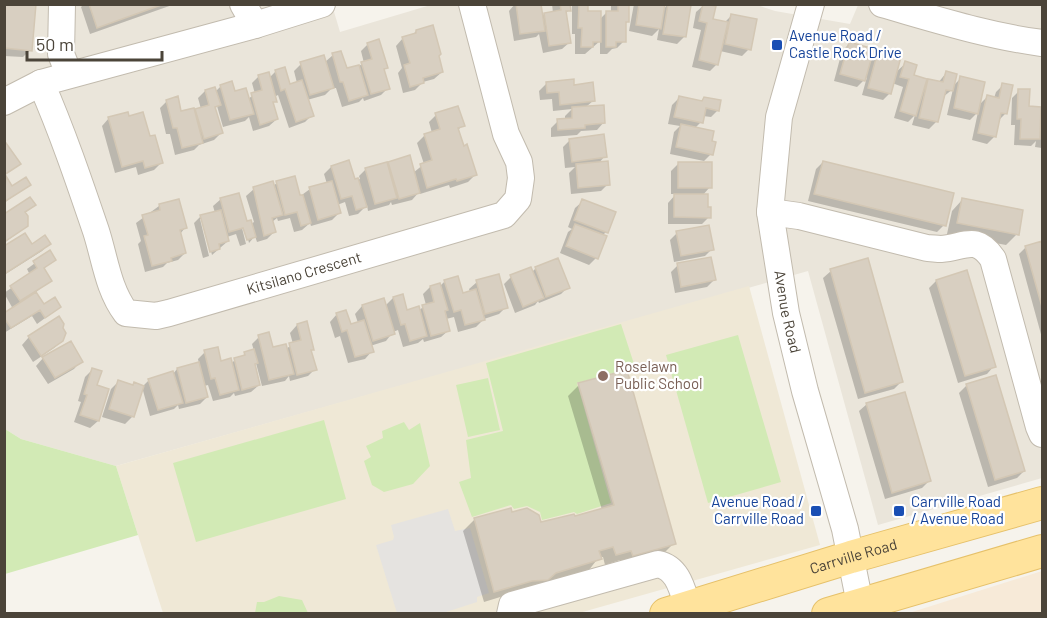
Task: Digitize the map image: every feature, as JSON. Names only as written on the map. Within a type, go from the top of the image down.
[{"type":"main road","name":"Carrville Road","points":[[677,610],[850,557],[1042,503]]},
{"type":"main road","points":[[828,614],[860,609],[1042,550]]},
{"type":"street","points":[[62,4],[61,54],[69,74]]},
{"type":"street","points":[[4,102],[41,83],[249,15],[322,4]]},
{"type":"street","name":"Kitsilano Crescent","points":[[41,83],[84,198],[116,299],[126,313],[156,316],[504,215],[518,199],[521,178],[519,162],[506,134],[472,4]]},
{"type":"street","name":"Avenue Road","points":[[811,4],[779,117],[770,212],[789,324],[805,391],[845,529],[860,609]]},
{"type":"street","points":[[882,4],[975,30],[1042,43]]},
{"type":"street","points":[[770,212],[799,216],[927,248],[943,249],[972,243],[985,248],[993,259],[1042,434]]},
{"type":"street","points":[[510,614],[512,605],[658,564],[667,566],[673,571],[677,610]]},
{"type":"shaded area","points":[[434,4],[754,4],[775,11],[850,24],[858,5],[1042,5],[1042,478],[878,525],[808,271],[116,466],[21,439],[5,429],[5,5],[332,5],[340,32]]},
{"type":"shaded area","name":"Roselawn Public School","points":[[749,286],[820,545],[579,613],[163,613],[116,466]]},
{"type":"shaded area","points":[[448,509],[455,531],[470,528],[489,593],[477,597],[477,602],[443,613],[397,613],[376,545],[393,540],[391,525]]},
{"type":"shaded area","points":[[1042,571],[1042,613],[909,613]]},
{"type":"green space","points":[[621,324],[635,367],[577,383],[611,503],[577,514],[574,512],[542,520],[540,512],[527,506],[514,509],[511,505],[472,517],[459,482],[471,478],[466,440],[503,431],[486,363]]},
{"type":"green space","points":[[738,335],[781,482],[708,503],[666,355]]},
{"type":"green space","points":[[488,378],[500,430],[468,437],[456,385]]},
{"type":"green space","points":[[324,420],[346,499],[196,542],[173,463]]},
{"type":"green space","points":[[404,422],[409,430],[420,423],[430,466],[413,484],[384,492],[372,485],[364,461],[371,457],[366,446],[383,438],[382,431]]},
{"type":"green space","points":[[5,429],[21,439],[116,466],[138,535],[5,574]]},
{"type":"green space","points":[[279,596],[302,600],[308,613],[255,613],[257,602],[264,602]]},
{"type":"building","points":[[4,4],[36,4],[32,51],[4,48]]},
{"type":"building","points":[[89,4],[164,4],[97,28]]},
{"type":"building","points":[[516,4],[541,4],[545,31],[520,34]]},
{"type":"building","points":[[560,4],[570,4],[571,11],[566,11],[571,43],[549,46],[544,13],[561,10]]},
{"type":"building","points":[[579,4],[588,4],[588,11],[601,11],[601,42],[593,42],[593,47],[581,47],[582,28],[578,28]]},
{"type":"building","points":[[618,4],[629,4],[626,42],[616,42],[616,47],[606,47],[606,11],[618,11]]},
{"type":"building","points":[[639,4],[665,4],[661,29],[636,25]]},
{"type":"building","points":[[668,4],[691,5],[686,37],[663,34]]},
{"type":"building","points":[[703,4],[716,6],[713,19],[728,22],[718,65],[699,60],[707,23],[699,21]]},
{"type":"building","points":[[731,14],[757,19],[751,50],[725,44]]},
{"type":"building","points":[[433,25],[443,72],[423,78],[424,83],[410,87],[404,65],[410,63],[402,37]]},
{"type":"building","points":[[379,39],[388,68],[384,69],[390,89],[371,94],[361,62],[372,59],[367,43]]},
{"type":"building","points":[[849,42],[874,49],[865,81],[840,74]]},
{"type":"building","points":[[341,51],[347,68],[359,65],[368,95],[349,101],[343,82],[340,82],[332,53]]},
{"type":"building","points":[[878,51],[901,57],[891,94],[868,88]]},
{"type":"building","points":[[324,55],[334,88],[310,95],[300,62]]},
{"type":"building","points":[[905,61],[917,65],[914,75],[927,79],[916,116],[900,111],[909,79],[900,77]]},
{"type":"building","points":[[285,67],[290,84],[302,80],[314,116],[296,122],[285,89],[281,91],[275,70]]},
{"type":"building","points":[[946,71],[957,74],[953,91],[946,90],[938,122],[919,118],[928,79],[943,82]]},
{"type":"building","points":[[269,72],[277,102],[273,102],[278,119],[260,125],[251,93],[262,90],[258,75]]},
{"type":"building","points":[[960,76],[985,82],[978,114],[954,108]]},
{"type":"building","points":[[574,79],[574,85],[593,82],[595,101],[560,105],[559,92],[547,93],[546,82]]},
{"type":"building","points":[[232,81],[235,91],[246,88],[254,114],[230,120],[220,85]]},
{"type":"building","points":[[1002,83],[1013,85],[1007,114],[1001,113],[996,137],[978,133],[987,95],[999,98]]},
{"type":"building","points":[[215,87],[221,105],[215,107],[223,133],[204,139],[195,109],[209,105],[205,90]]},
{"type":"building","points":[[1018,89],[1030,89],[1029,106],[1041,107],[1040,139],[1020,139],[1021,119],[1017,119]]},
{"type":"building","points":[[178,96],[181,111],[194,108],[203,143],[182,148],[177,128],[173,128],[166,100]]},
{"type":"building","points":[[679,96],[702,101],[704,97],[721,100],[719,111],[706,108],[703,123],[674,117]]},
{"type":"building","points":[[604,105],[605,123],[585,125],[585,128],[558,130],[557,119],[572,118],[572,107]]},
{"type":"building","points":[[458,106],[465,126],[458,128],[464,146],[467,144],[477,175],[427,188],[420,164],[432,160],[424,134],[440,129],[435,113]]},
{"type":"building","points":[[128,112],[129,116],[143,112],[150,136],[155,135],[163,163],[145,168],[143,161],[122,167],[108,117]]},
{"type":"building","points":[[681,124],[714,131],[712,141],[716,142],[713,155],[676,147]]},
{"type":"building","points":[[604,134],[607,157],[572,162],[569,139]]},
{"type":"building","points":[[6,143],[21,164],[4,175],[4,144]]},
{"type":"building","points":[[410,155],[420,193],[399,199],[388,162]]},
{"type":"building","points":[[349,160],[355,179],[358,178],[367,207],[356,210],[352,196],[341,199],[331,166]]},
{"type":"building","points":[[608,161],[610,185],[578,188],[576,164]]},
{"type":"building","points":[[823,161],[954,193],[946,226],[814,194]]},
{"type":"building","points":[[387,162],[397,198],[375,204],[365,168]]},
{"type":"building","points":[[678,162],[712,162],[712,188],[678,188]]},
{"type":"building","points":[[6,176],[12,186],[26,177],[31,185],[4,202]]},
{"type":"building","points":[[295,176],[311,223],[301,226],[297,212],[285,215],[276,181]]},
{"type":"building","points":[[273,181],[283,215],[272,218],[276,232],[264,236],[253,187]]},
{"type":"building","points":[[332,181],[341,213],[318,220],[309,187]]},
{"type":"building","points":[[239,193],[247,221],[251,220],[256,237],[247,240],[243,228],[229,232],[220,198]]},
{"type":"building","points":[[674,194],[708,194],[711,218],[674,217]]},
{"type":"building","points":[[30,197],[36,205],[25,212],[28,216],[28,226],[4,242],[4,214]]},
{"type":"building","points":[[962,198],[1023,210],[1019,235],[957,223]]},
{"type":"building","points":[[179,199],[187,228],[180,230],[186,253],[171,258],[172,261],[152,266],[144,236],[148,235],[142,215],[160,210],[159,204]]},
{"type":"building","points":[[582,199],[616,212],[608,233],[574,220]]},
{"type":"building","points":[[221,210],[229,241],[219,244],[220,249],[210,252],[200,215]]},
{"type":"building","points":[[575,224],[607,236],[598,259],[566,246]]},
{"type":"building","points":[[709,225],[714,250],[681,256],[676,231]]},
{"type":"building","points":[[25,233],[32,244],[45,235],[51,244],[6,273],[4,246]]},
{"type":"building","points":[[1042,241],[1042,307],[1025,246]]},
{"type":"building","points":[[50,250],[56,260],[44,268],[52,281],[20,301],[10,286],[37,268],[33,261]]},
{"type":"building","points":[[711,257],[716,280],[681,287],[677,263]]},
{"type":"building","points":[[558,258],[570,288],[546,297],[535,267]]},
{"type":"building","points":[[868,258],[903,382],[865,393],[830,269]]},
{"type":"building","points":[[531,267],[544,298],[523,307],[510,275]]},
{"type":"building","points":[[967,270],[996,367],[965,376],[936,280]]},
{"type":"building","points":[[499,274],[508,308],[485,314],[476,280]]},
{"type":"building","points":[[458,276],[463,293],[476,289],[485,320],[465,325],[461,310],[454,312],[444,280]]},
{"type":"building","points":[[440,283],[448,310],[445,311],[450,331],[431,336],[422,305],[434,302],[430,286]]},
{"type":"building","points":[[36,292],[44,304],[55,297],[61,307],[45,318],[40,310],[11,328],[4,318],[4,313]]},
{"type":"building","points":[[403,294],[407,310],[419,306],[427,336],[410,341],[405,324],[401,325],[393,297]]},
{"type":"building","points":[[384,298],[395,334],[373,341],[362,305]]},
{"type":"building","points":[[346,310],[351,324],[364,320],[374,352],[355,357],[347,330],[342,332],[336,313]]},
{"type":"building","points":[[59,316],[66,333],[63,341],[41,356],[28,336]]},
{"type":"building","points":[[307,321],[314,350],[311,350],[317,370],[297,375],[289,343],[301,340],[297,324]]},
{"type":"building","points":[[269,332],[273,347],[286,344],[294,374],[269,380],[258,335]]},
{"type":"building","points":[[71,341],[83,362],[55,378],[42,357]]},
{"type":"building","points":[[218,347],[221,361],[231,358],[239,390],[220,395],[215,378],[211,379],[204,350]]},
{"type":"building","points":[[254,349],[260,385],[242,390],[234,358]]},
{"type":"building","points":[[199,362],[208,397],[186,403],[177,368]]},
{"type":"building","points":[[92,368],[102,371],[97,385],[109,389],[99,421],[80,415],[87,395],[84,394]]},
{"type":"building","points":[[627,370],[676,544],[633,556],[631,551],[616,555],[613,547],[599,551],[602,559],[556,573],[548,580],[532,581],[494,592],[474,518],[511,508],[512,512],[527,508],[539,515],[541,522],[574,514],[575,516],[614,505],[578,383]]},
{"type":"building","points":[[173,371],[183,403],[158,410],[148,379]]},
{"type":"building","points":[[996,375],[1025,471],[995,480],[966,384]]},
{"type":"building","points":[[118,380],[144,386],[134,417],[109,409]]},
{"type":"building","points":[[905,392],[931,481],[892,493],[866,403]]},
{"type":"place","name":"Avenue Road / Castle Rock Drive","points":[[777,45]]},
{"type":"place","name":"Roselawn Public School","points":[[603,376]]},
{"type":"place","name":"Avenue Road / Carrville Road","points":[[816,511]]},
{"type":"place","name":"Carrville Road / Avenue Road","points":[[899,511]]}]
